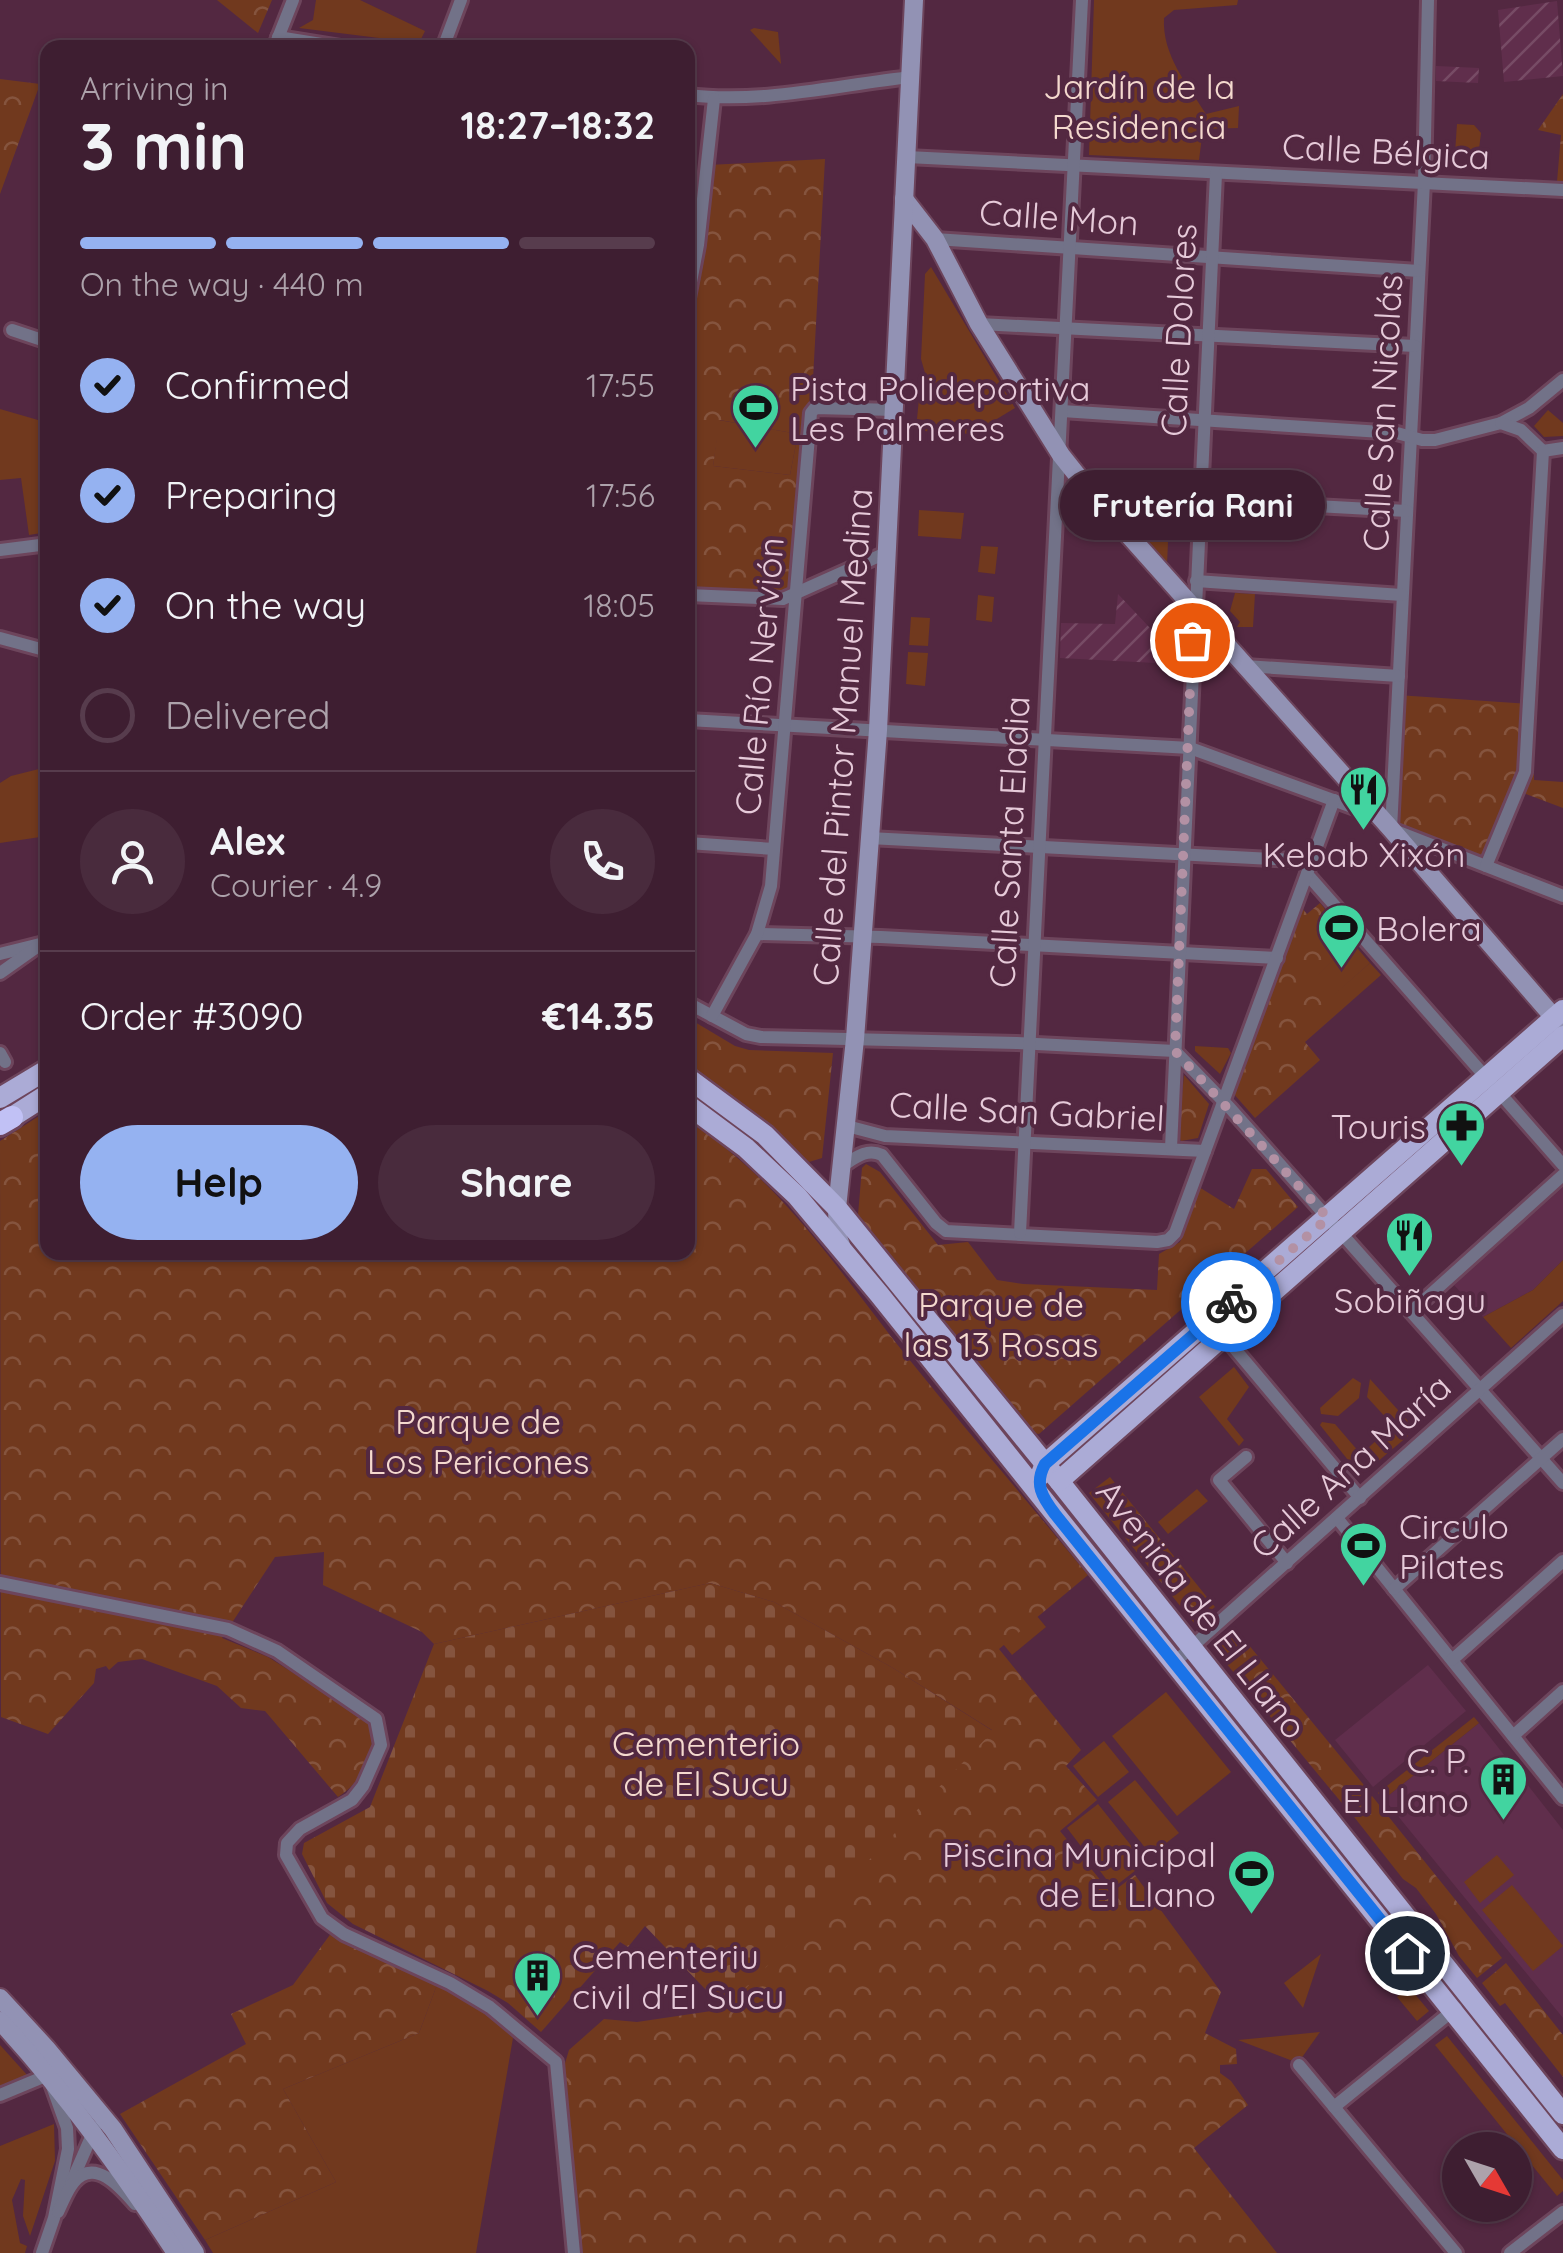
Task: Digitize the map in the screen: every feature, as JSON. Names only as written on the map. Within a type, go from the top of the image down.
[{"type":"main road","name":"Calle del Pintor Manuel Medina","points":[[843,1252],[838,1238],[838,1208],[878,730],[914,0]]},
{"type":"main road","points":[[904,196],[935,239],[979,324],[1061,455],[1242,666],[1561,1023],[1042,1480]]},
{"type":"main road","points":[[3,1116],[40,1077]]},
{"type":"main road","name":"Avenida de El Llano","points":[[695,1083],[734,1110],[808,1175],[838,1208],[1042,1480]]},
{"type":"main road","points":[[3,1116],[40,1098]]},
{"type":"main road","name":"Avenida de El Llano","points":[[695,1111],[746,1148],[797,1196],[1042,1480],[1462,2004],[1563,2149]]},
{"type":"main road","points":[[808,1175],[830,1175],[844,1165]]},
{"type":"main road","points":[[1042,1480],[1224,1336],[1334,1225]]},
{"type":"main road","points":[[0,1998],[96,2108],[195,2253]]},
{"type":"main road","name":"Avenida de El Llano","points":[[1462,2004],[1563,2114]]},
{"type":"main road","points":[[0,2021],[94,2132],[174,2249]]},
{"type":"street","points":[[277,40],[293,0]]},
{"type":"street","points":[[446,40],[462,0]]},
{"type":"street","name":"Calle Santa Eladia","points":[[1020,1234],[1082,0]]},
{"type":"street","name":"Calle San Nicolás","points":[[1386,823],[1399,676],[1424,182],[1428,0]]},
{"type":"street","points":[[695,97],[788,95],[911,77]]},
{"type":"street","points":[[695,260],[714,98]]},
{"type":"street","name":"Calle Bélgica","points":[[907,157],[1563,190]]},
{"type":"street","name":"Calle Dolores","points":[[1171,1148],[1216,174]]},
{"type":"street","name":"Calle Mon","points":[[935,239],[1419,271]]},
{"type":"street","points":[[979,324],[1415,346]]},
{"type":"street","points":[[12,330],[40,339]]},
{"type":"street","points":[[1062,411],[1397,433],[1435,440],[1501,423],[1530,408],[1563,380]]},
{"type":"street","name":"Calle Río Nervión","points":[[712,1016],[757,934],[771,886],[811,413],[815,408],[895,410]]},
{"type":"street","points":[[1521,430],[1530,408]]},
{"type":"street","points":[[1486,866],[1525,772],[1543,451],[1521,430],[1501,423]]},
{"type":"street","points":[[1543,451],[1563,448]]},
{"type":"street","points":[[1092,494],[1407,512]]},
{"type":"street","points":[[0,550],[40,545]]},
{"type":"street","points":[[695,595],[783,599],[888,552]]},
{"type":"street","points":[[1196,581],[1402,595]]},
{"type":"street","points":[[0,638],[40,649]]},
{"type":"street","points":[[1242,666],[1399,676]]},
{"type":"street","points":[[695,720],[1190,748],[1334,800],[1563,896]]},
{"type":"street","points":[[885,1136],[879,1144],[882,1155],[936,1223],[946,1230],[1168,1240],[1176,1233],[1334,800]]},
{"type":"street","points":[[869,838],[1184,852],[1310,868],[1563,1165]]},
{"type":"street","points":[[695,843],[774,849]]},
{"type":"street","points":[[757,934],[1277,958]]},
{"type":"street","points":[[0,954],[40,945]]},
{"type":"street","points":[[0,973],[40,947]]},
{"type":"street","points":[[695,1007],[746,1034],[1175,1051],[1224,1101],[1563,1483]]},
{"type":"street","name":"Calle San Gabriel","points":[[847,1126],[885,1136],[1205,1152]]},
{"type":"street","points":[[844,1165],[860,1154],[874,1151],[882,1155]]},
{"type":"street","points":[[1411,1312],[1563,1174]]},
{"type":"street","name":"Calle Ana María","points":[[1184,1655],[1563,1315]]},
{"type":"street","points":[[1224,1336],[1360,1498]]},
{"type":"street","points":[[1394,1588],[1563,1440]]},
{"type":"street","points":[[1246,1457],[1219,1480],[1288,1563]]},
{"type":"street","points":[[1338,1518],[1563,1798]]},
{"type":"street","points":[[1452,1660],[1563,1562]]},
{"type":"street","points":[[0,1583],[228,1629],[277,1651],[376,1719],[380,1746],[363,1786],[352,1800],[300,1829],[287,1844],[286,1856],[322,1918],[344,1934],[490,2006],[556,2062],[574,2253]]},
{"type":"street","points":[[1513,1736],[1563,1691]]},
{"type":"street","points":[[1334,2107],[1462,2004]]},
{"type":"street","points":[[1298,2065],[1456,2253]]},
{"type":"street","points":[[0,2095],[48,2074],[67,2128],[68,2148],[54,2218],[42,2253]]},
{"type":"street","points":[[54,2218],[94,2132],[96,2108]]},
{"type":"street","points":[[70,2186],[88,2174],[115,2182],[174,2249]]},
{"type":"street","points":[[1510,2253],[1563,2212]]},
{"type":"shaded area","points":[[1557,1],[1563,76],[1504,82],[1498,10]]},
{"type":"shaded area","points":[[1436,66],[1479,68],[1478,83],[1436,81]]},
{"type":"shaded area","points":[[1118,594],[1150,628],[1157,630],[1156,663],[1060,658],[1061,623],[1115,624]]},
{"type":"shaded area","points":[[1563,1187],[1563,1260],[1533,1290],[1483,1317],[1454,1285]]},
{"type":"shaded area","points":[[1428,1665],[1466,1711],[1373,1787],[1335,1740]]},
{"type":"shaded area","points":[[1479,1723],[1563,1830],[1563,2018],[1384,1799]]},
{"type":"green space","points":[[217,0],[272,0],[258,33]]},
{"type":"green space","points":[[316,0],[360,0],[425,31],[420,40],[395,40],[299,28],[313,20]]},
{"type":"green space","name":"Jardín de la Residencia","points":[[1094,0],[1238,0],[1237,5],[1174,10],[1164,18],[1164,32],[1171,57],[1206,114],[1239,106],[1238,128],[1203,129],[1199,160],[1089,155]]},
{"type":"green space","points":[[750,30],[778,32],[781,64]]},
{"type":"green space","points":[[0,79],[40,84],[0,194]]},
{"type":"green space","points":[[1563,94],[1563,182],[1557,182],[1561,135],[1538,130]]},
{"type":"green space","points":[[1457,124],[1474,125],[1481,133],[1479,149],[1474,154],[1455,153]]},
{"type":"green space","points":[[825,159],[812,397],[815,408],[795,595],[695,595],[695,251],[708,165]],"holes":[[[720,420],[798,434],[790,475],[713,466]]]},
{"type":"green space","points":[[931,267],[1015,408],[972,434],[923,431],[924,420],[917,419],[921,378],[925,373],[921,359],[925,274]]},
{"type":"green space","points":[[0,409],[38,420],[40,412],[40,533],[29,535],[21,478],[0,480]]},
{"type":"green space","points":[[1548,410],[1563,423],[1563,436],[1544,437],[1534,426]]},
{"type":"green space","name":"Pista Polideportiva Les Palmeres","points":[[719,420],[798,434],[790,475],[713,466]]},
{"type":"green space","points":[[919,510],[964,513],[961,539],[918,536]]},
{"type":"green space","points":[[1158,519],[1169,519],[1167,565],[1141,534]]},
{"type":"green space","points":[[981,546],[998,547],[995,574],[978,572]]},
{"type":"green space","points":[[1235,593],[1255,594],[1253,627],[1237,627],[1240,622],[1230,611]]},
{"type":"green space","points":[[978,595],[994,597],[992,622],[976,620]]},
{"type":"green space","points":[[911,617],[930,618],[928,646],[909,645]]},
{"type":"green space","points":[[908,652],[928,653],[925,686],[906,684]]},
{"type":"green space","points":[[1397,695],[1530,704],[1525,772],[1534,774],[1534,780],[1563,782],[1563,808],[1518,791],[1486,866],[1391,829]]},
{"type":"green space","points":[[40,769],[40,837],[0,843],[0,783]]},
{"type":"green space","points":[[1320,903],[1352,942],[1313,980],[1330,998],[1370,963],[1381,975],[1305,1042],[1320,1060],[1255,1118],[1233,1093],[1301,907],[1307,914]]},
{"type":"green space","name":"Bolera","points":[[1352,942],[1370,963],[1330,999],[1312,980]]},
{"type":"green space","points":[[695,1022],[749,1050],[833,1053],[822,1158],[809,1162],[760,1118],[695,1074]]},
{"type":"green space","points":[[1195,1046],[1228,1048],[1231,1053],[1220,1074],[1195,1051]]},
{"type":"green space","points":[[1184,1075],[1209,1104],[1198,1138],[1181,1141],[1178,1135]]},
{"type":"green space","name":"Parque de Los Pericones","points":[[40,1115],[40,1260],[695,1260],[695,1126],[722,1145],[808,1230],[908,1358],[1088,1575],[999,1649],[1081,1750],[1066,1766],[1097,1800],[1060,1831],[1111,1893],[1135,1875],[1221,1992],[1205,2033],[1236,2049],[1237,2064],[1220,2065],[1220,2073],[1231,2081],[1248,2105],[1194,2148],[1277,2253],[577,2253],[563,2070],[569,2050],[604,2019],[637,2022],[725,2009],[992,1730],[893,1668],[774,1602],[710,1583],[434,1644],[422,1632],[323,1585],[324,1552],[275,1557],[222,1638],[268,1657],[368,1720],[372,1742],[367,1763],[355,1783],[338,1797],[265,1711],[241,1708],[217,1686],[142,1659],[118,1662],[109,1670],[106,1666],[96,1669],[94,1683],[48,1734],[1,1717],[0,1141]]},
{"type":"green space","name":"Parque de las 13 Rosas","points":[[866,1164],[880,1172],[938,1245],[968,1242],[997,1280],[1023,1284],[1157,1290],[1159,1254],[1180,1242],[1199,1187],[1234,1209],[1252,1169],[1266,1169],[1298,1207],[1039,1434],[1034,1433],[858,1215],[862,1168]]},
{"type":"green space","points":[[1316,1241],[1065,1462],[1312,1242]]},
{"type":"green space","points":[[1563,1260],[1563,1301],[1511,1348],[1483,1317],[1533,1290]]},
{"type":"green space","points":[[1234,1367],[1249,1387],[1227,1419],[1244,1440],[1239,1446],[1199,1397]]},
{"type":"green space","points":[[1353,1378],[1361,1383],[1359,1398],[1338,1416],[1321,1414],[1320,1408]]},
{"type":"green space","points":[[1370,1379],[1408,1422],[1388,1420],[1367,1397]]},
{"type":"green space","points":[[1335,1424],[1359,1452],[1363,1473],[1360,1475],[1320,1425]]},
{"type":"green space","points":[[1389,1429],[1404,1431],[1408,1436],[1370,1468],[1368,1448]]},
{"type":"green space","points":[[1110,1477],[1215,1607],[1194,1623],[1089,1493]]},
{"type":"green space","points":[[1197,1489],[1208,1501],[1168,1534],[1158,1522]]},
{"type":"green space","points":[[1062,1502],[1174,1639],[1172,1644],[1059,1507]]},
{"type":"green space","name":"Cementerio de El Sucu","points":[[710,1583],[774,1602],[893,1668],[993,1731],[725,2010],[645,1926],[628,1947],[620,1942],[541,2032],[508,2003],[353,1924],[327,1903],[302,1854],[304,1843],[370,1807],[434,1644]]},
{"type":"green space","points":[[1037,1616],[1046,1627],[1012,1655],[1003,1644]]},
{"type":"green space","points":[[1234,1627],[1368,1790],[1346,1808],[1211,1645]]},
{"type":"green space","points":[[1193,1666],[1444,1980],[1443,1982],[1191,1670]]},
{"type":"green space","points":[[1166,1692],[1231,1772],[1177,1816],[1112,1736]]},
{"type":"green space","points":[[1474,1717],[1479,1723],[1384,1799],[1378,1793]]},
{"type":"green space","points":[[1104,1741],[1129,1772],[1098,1797],[1073,1766]]},
{"type":"green space","points":[[1135,1780],[1179,1833],[1151,1855],[1108,1802]]},
{"type":"green space","points":[[1372,1796],[1502,1958],[1477,1978],[1459,1956],[1436,1914],[1351,1813]]},
{"type":"green space","points":[[1098,1804],[1145,1863],[1113,1888],[1067,1828]]},
{"type":"green space","points":[[1497,1855],[1514,1875],[1480,1903],[1464,1882]]},
{"type":"green space","points":[[1512,1885],[1563,1946],[1533,1971],[1482,1910]]},
{"type":"green space","points":[[332,1932],[438,1982],[419,2033],[283,2089],[336,2182],[205,2240],[120,2114],[246,2044],[231,2014],[293,1985]]},
{"type":"green space","points":[[1321,1954],[1303,2008],[1284,1983]]},
{"type":"green space","points":[[1506,1963],[1563,2035],[1563,2077],[1505,2003],[1500,2006],[1482,1983]]},
{"type":"green space","points":[[438,1982],[489,2015],[513,2038],[476,2253],[213,2253],[205,2240],[336,2182],[283,2089],[419,2033]]},
{"type":"green space","points":[[1409,1987],[1429,2011],[1417,2021],[1397,1997]]},
{"type":"green space","points":[[1320,2032],[1298,2063],[1238,2040]]},
{"type":"green space","points":[[1447,2036],[1524,2132],[1505,2132],[1435,2045]]},
{"type":"green space","points":[[0,2045],[28,2076],[0,2088]]},
{"type":"green space","points":[[54,2124],[55,2161],[30,2236],[23,2216],[25,2180],[21,2179],[12,2200],[20,2243],[27,2246],[25,2253],[0,2253],[0,2146]]},
{"type":"green space","points":[[1532,2142],[1563,2180],[1563,2191],[1557,2196],[1532,2165]]},
{"type":"way so far","points":[[1192,640],[1175,1051],[1328,1218],[1231,1302]]},
{"type":"place","name":"Pista Polideportiva Les Palmeres","points":[[755,450]]},
{"type":"place","name":"Frutería Rani","points":[[1192,640]]},
{"type":"place","name":"Kebab Xixón","points":[[1364,832]]},
{"type":"place","name":"Bolera","points":[[1341,970]]},
{"type":"place","name":"Touris","points":[[1461,1168]]},
{"type":"place","name":"Sobiñagu","points":[[1410,1278]]},
{"type":"place","name":"Circulo Pilates","points":[[1364,1588]]},
{"type":"place","name":"C. P. El Llano","points":[[1504,1822]]},
{"type":"place","name":"Piscina Municipal de El Llano","points":[[1251,1916]]},
{"type":"place","name":"Cementeriu civil d'El Sucu","points":[[537,2018]]},
{"type":"route","points":[[1231,1302],[1045,1464],[1040,1473],[1042,1498],[1407,1953]]}]
